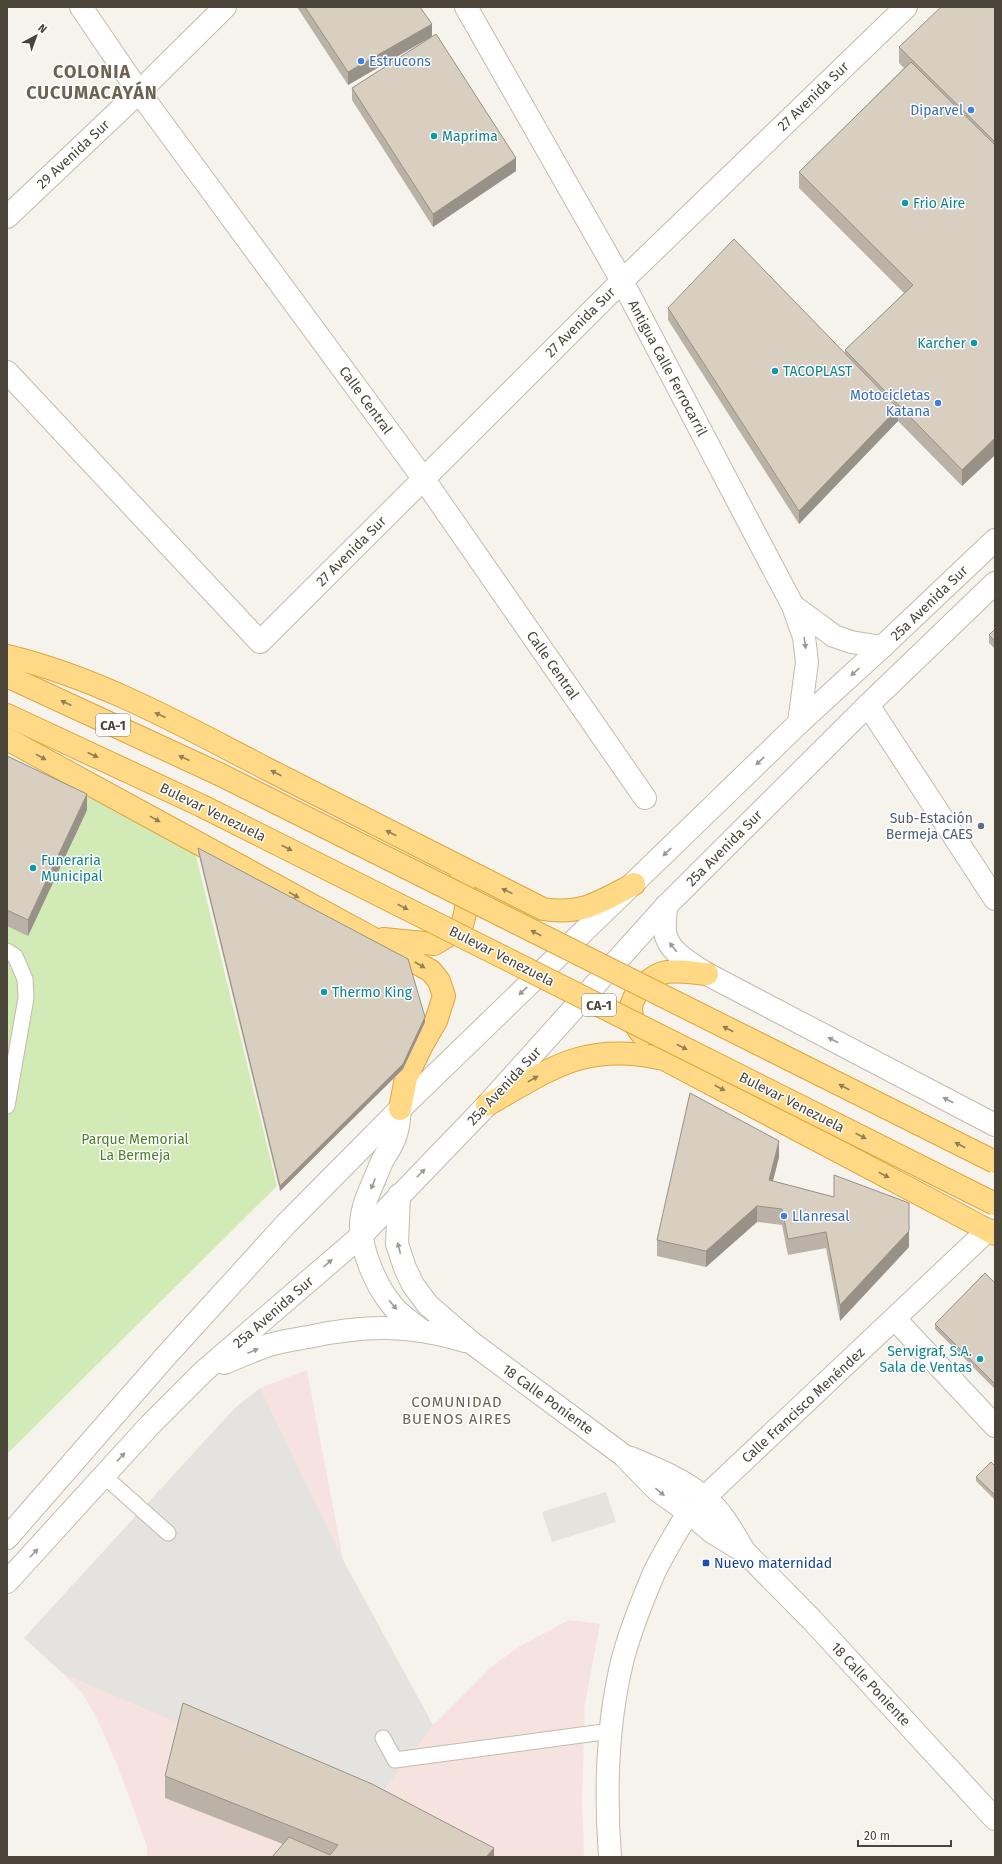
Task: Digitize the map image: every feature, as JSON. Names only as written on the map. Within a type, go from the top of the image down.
[{"type":"highway","points":[[7,656],[88,683],[178,723],[430,853],[543,909],[562,912],[586,908],[634,884]]},
{"type":"highway","name":"CA-1","points":[[7,676],[219,774],[995,1162]]},
{"type":"highway","name":"Bulevar Venezuela","points":[[7,715],[202,806],[995,1204]]},
{"type":"highway","points":[[7,739],[430,971],[439,981],[444,996],[436,1022],[422,1045],[406,1078],[400,1109]]},
{"type":"highway","points":[[372,938],[406,943],[434,944],[461,928],[468,908],[464,889],[430,853]]},
{"type":"highway","points":[[664,1058],[634,1026],[630,1009],[636,994],[650,978],[666,972],[707,974]]},
{"type":"highway","points":[[487,1105],[563,1063],[579,1058],[616,1052],[641,1053],[664,1058],[991,1232]]},
{"type":"street","name":"Calle Central","points":[[81,7],[139,92],[423,478],[645,798]]},
{"type":"street","name":"29 Avenida Sur","points":[[7,217],[139,92],[225,7]]},
{"type":"street","name":"Antigua Calle Ferrocarril","points":[[466,7],[622,280],[793,606],[804,637],[807,662],[799,723]]},
{"type":"street","name":"27 Avenida Sur","points":[[7,372],[260,642],[622,280],[906,7]]},
{"type":"street","name":"25a Avenida Sur","points":[[7,1538],[165,1357],[267,1244],[400,1109],[799,723],[995,540]]},
{"type":"street","name":"25a Avenida Sur","points":[[7,1582],[150,1425],[204,1371],[362,1235],[487,1105],[666,906],[868,705],[995,583]]},
{"type":"street","name":"Antigua Calle Ferrocarril","points":[[793,606],[834,636],[850,642],[882,647]]},
{"type":"street","points":[[868,705],[995,900]]},
{"type":"street","points":[[666,906],[665,932],[668,941],[680,956],[707,974],[995,1125]]},
{"type":"street","points":[[400,1109],[394,1141],[381,1164],[365,1205],[361,1223],[362,1235],[374,1274],[385,1296],[392,1307],[422,1331]]},
{"type":"street","name":"18 Calle Poniente","points":[[399,1195],[398,1244],[405,1268],[413,1285],[433,1310],[472,1343],[623,1455],[658,1492],[688,1512],[712,1532],[745,1552]]},
{"type":"street","name":"Calle Francisco Menéndez","points":[[705,1497],[895,1319],[991,1232]]},
{"type":"street","points":[[895,1319],[995,1426]]},
{"type":"street","name":"18 Calle Poniente","points":[[204,1371],[270,1344],[336,1331],[389,1327],[422,1331],[472,1343]]},
{"type":"street","name":"18 Calle Poniente","points":[[623,1455],[660,1470],[705,1497],[728,1523],[745,1552],[812,1620],[995,1819]]},
{"type":"street","points":[[610,1857],[608,1782],[611,1731],[623,1658],[639,1611],[655,1572],[688,1512]]},
{"type":"lane","points":[[7,951],[15,956],[25,979],[26,998],[7,1106]]},
{"type":"lane","points":[[104,1476],[168,1533]]},
{"type":"lane","points":[[383,1738],[395,1760],[611,1731]]},
{"type":"shaded area","points":[[307,1370],[343,1560],[433,1725],[491,1667],[520,1646],[569,1620],[600,1624],[585,1704],[582,1800],[584,1857],[147,1857],[147,1846],[118,1767],[99,1723],[83,1694],[24,1638],[235,1408],[260,1388]]},
{"type":"shaded area","points":[[260,1388],[343,1560],[433,1725],[372,1806],[64,1674],[24,1638],[235,1408]]},
{"type":"shaded area","points":[[606,1492],[616,1522],[552,1542],[542,1512]]},
{"type":"green space","name":"Parque Memorial La Bermeja","points":[[7,755],[195,852],[277,1186],[7,1454]]},
{"type":"building","name":"Estrucons","points":[[305,7],[420,7],[432,24],[348,72]]},
{"type":"building","name":"Diparvel","points":[[941,7],[995,7],[995,142],[899,47]]},
{"type":"building","name":"Maprima","points":[[436,34],[516,158],[433,214],[352,88]]},
{"type":"building","points":[[911,62],[995,145],[995,438],[962,470],[845,350],[913,285],[799,172]]},
{"type":"building","name":"TACOPLAST","points":[[734,239],[898,408],[799,511],[668,308]]},
{"type":"building","points":[[995,629],[995,641],[989,635]]},
{"type":"building","name":"Funeraria Municipal","points":[[7,756],[87,794],[28,920],[7,910]]},
{"type":"building","name":"Thermo King","points":[[198,848],[408,959],[425,1017],[403,1064],[280,1186]]},
{"type":"building","name":"Llanresal","points":[[690,1093],[779,1141],[769,1180],[834,1197],[834,1175],[909,1203],[909,1231],[840,1305],[826,1232],[788,1239],[782,1209],[757,1206],[706,1251],[657,1240]]},
{"type":"building","name":"Servigraf, S.A. Sala de Ventas","points":[[985,1273],[995,1283],[995,1384],[935,1324]]},
{"type":"building","points":[[991,1462],[995,1466],[995,1495],[976,1477]]},
{"type":"building","points":[[183,1703],[372,1784],[494,1848],[486,1857],[272,1857],[289,1837],[330,1855],[338,1845],[165,1776]]},
{"type":"place","name":"Estrucons","points":[[361,61]]},
{"type":"place","name":"Diparvel","points":[[971,110]]},
{"type":"place","name":"Maprima","points":[[434,136]]},
{"type":"place","name":"Frio Aire","points":[[905,203]]},
{"type":"place","name":"Karcher","points":[[974,343]]},
{"type":"place","name":"TACOPLAST","points":[[775,371]]},
{"type":"place","name":"Motocicletas Katana","points":[[938,403]]},
{"type":"place","name":"Sub-Estación Bermeja CAES","points":[[981,826]]},
{"type":"place","name":"Funeraria Municipal","points":[[33,868]]},
{"type":"place","name":"Thermo King","points":[[324,992]]},
{"type":"place","name":"Llanresal","points":[[784,1216]]},
{"type":"place","name":"Servigraf, S.A. Sala de Ventas","points":[[980,1359]]},
{"type":"place","name":"Nuevo maternidad","points":[[706,1563]]},
{"type":"district","name":"COLONIA CUCUMACAYÁN","points":[[92,82]]},
{"type":"district","name":"COMUNIDAD BUENOS AIRES","points":[[457,1410]]}]
